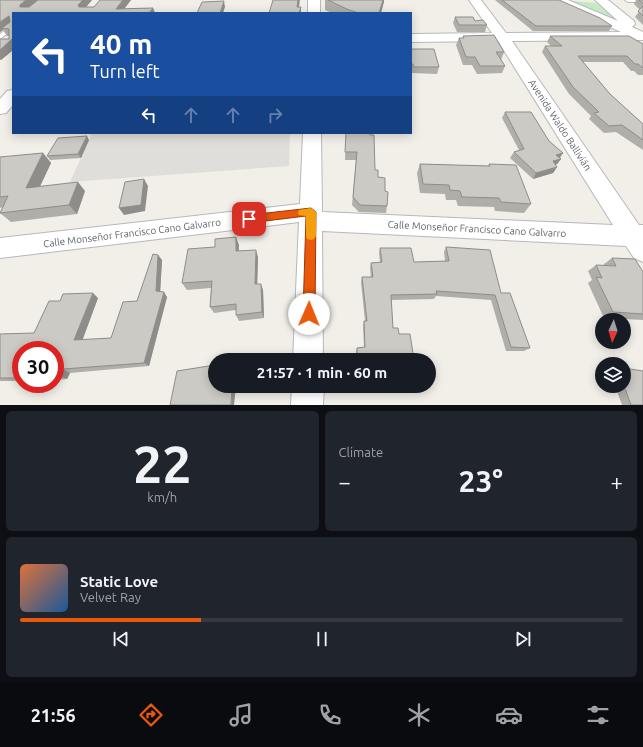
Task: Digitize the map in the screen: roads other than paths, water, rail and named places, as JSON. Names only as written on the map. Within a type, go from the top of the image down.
[{"type":"street","points":[[314,0],[314,12]]},
{"type":"street","name":"Avenida Waldo Ballivián","points":[[475,0],[502,37],[640,241]]},
{"type":"street","points":[[558,0],[643,36]]},
{"type":"street","points":[[601,0],[643,36]]},
{"type":"street","points":[[412,38],[643,36]]},
{"type":"street","points":[[0,41],[12,41]]},
{"type":"street","points":[[0,109],[12,96]]},
{"type":"street","points":[[308,353],[312,134]]},
{"type":"street","name":"Calle Monseñor Francisco Cano Galvarro","points":[[0,248],[311,216],[640,241]]},
{"type":"street","points":[[307,405],[308,393]]},
{"type":"lane","points":[[628,0],[643,0]]},
{"type":"lane","points":[[0,37],[12,27]]}]
